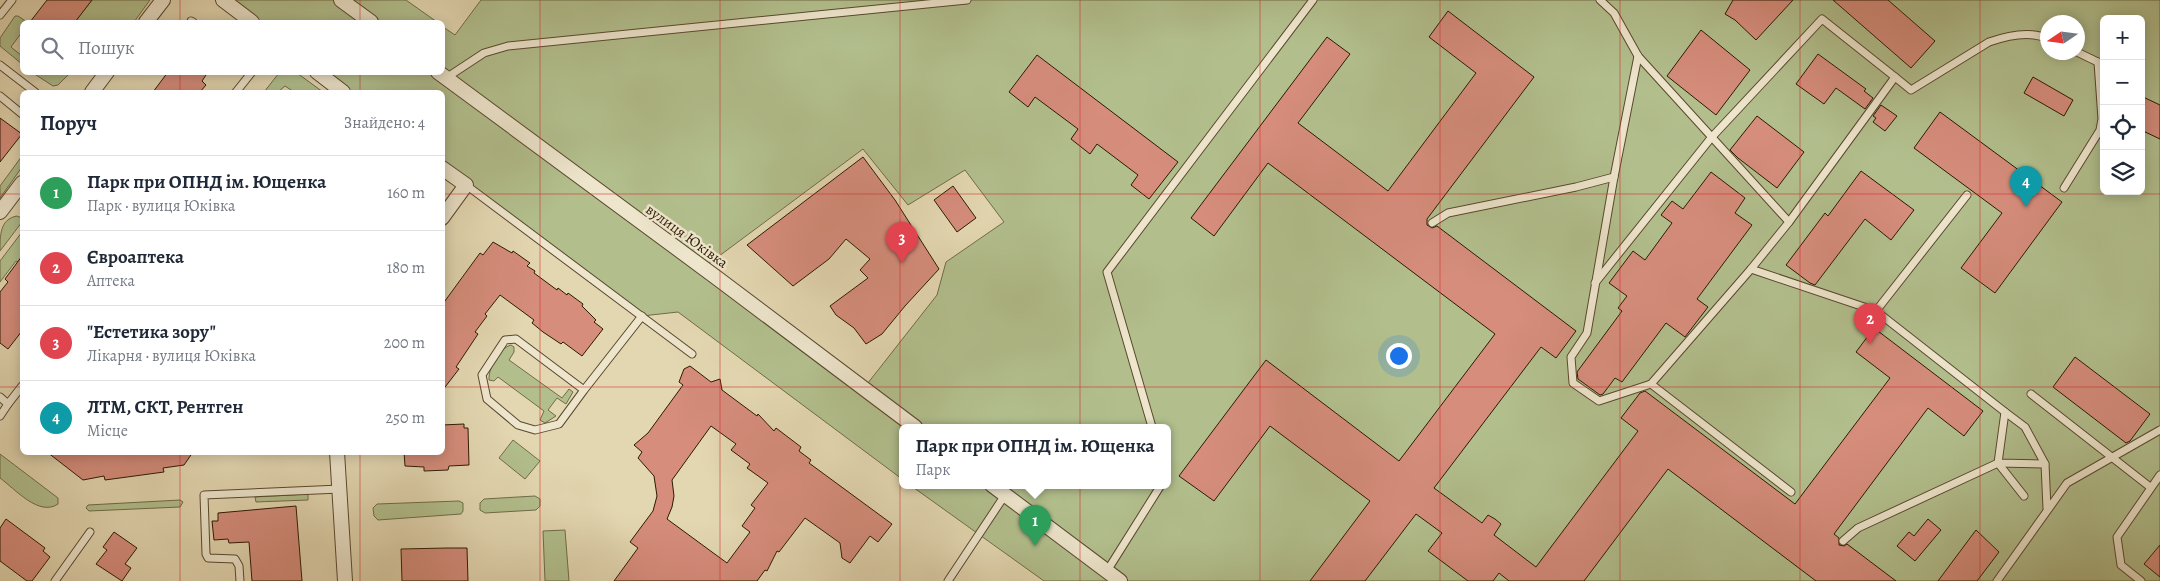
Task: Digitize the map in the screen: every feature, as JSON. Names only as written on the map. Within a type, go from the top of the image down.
[{"type":"street","points":[[148,20],[163,0]]},
{"type":"street","points":[[223,0],[249,20]]},
{"type":"street","points":[[341,0],[368,20]]},
{"type":"street","points":[[94,90],[106,75]]},
{"type":"street","points":[[321,75],[340,90]]},
{"type":"street","name":"вулиця Юківка","points":[[442,75],[911,424]]},
{"type":"street","points":[[445,170],[466,185],[445,214]]},
{"type":"street","points":[[0,212],[20,185]]},
{"type":"street","points":[[337,455],[345,581]]},
{"type":"street","points":[[997,489],[1120,581]]},
{"type":"lane","points":[[0,16],[12,0]]},
{"type":"lane","points":[[445,73],[484,53],[508,46],[938,1],[967,0]]},
{"type":"lane","points":[[1151,424],[1107,272],[1313,0]]},
{"type":"lane","points":[[1600,0],[1614,13],[1638,56],[1788,222]]},
{"type":"lane","points":[[1595,283],[1711,138],[1822,19],[1911,90],[1989,42],[2002,37],[2024,35],[2040,38]]},
{"type":"lane","points":[[1638,56],[1614,177],[1587,333],[1571,357],[1573,383],[1599,401],[1651,384],[1751,269],[1895,77]]},
{"type":"lane","points":[[2085,56],[2100,64]]},
{"type":"lane","points":[[0,65],[32,90]]},
{"type":"lane","points":[[238,90],[250,75]]},
{"type":"lane","points":[[0,96],[20,112]]},
{"type":"lane","points":[[2064,188],[2100,130],[2102,105]]},
{"type":"lane","points":[[1432,223],[1448,213],[1576,187],[1614,177]]},
{"type":"lane","points":[[466,185],[692,354]]},
{"type":"lane","points":[[1876,311],[1967,195]]},
{"type":"lane","points":[[1751,269],[1876,311],[2025,427],[2045,464],[2047,508]]},
{"type":"lane","points":[[584,390],[516,339],[505,340],[482,375],[487,399],[518,425],[536,430],[559,424],[642,316]]},
{"type":"lane","points":[[1651,384],[1791,492]]},
{"type":"lane","points":[[0,416],[20,389]]},
{"type":"lane","points":[[2031,394],[2110,458],[2150,487]]},
{"type":"lane","points":[[0,397],[8,404]]},
{"type":"lane","points":[[2005,412],[1998,464],[2024,496]]},
{"type":"lane","points":[[1997,581],[2047,508],[2067,483],[2160,430]]},
{"type":"lane","points":[[1843,541],[1858,528],[1998,464],[2045,464]]},
{"type":"lane","points":[[2141,581],[2121,565],[2116,537],[2160,474]]},
{"type":"lane","points":[[240,581],[239,566],[235,559],[213,559],[208,558],[206,554],[204,495],[340,489]]},
{"type":"lane","points":[[1107,571],[1158,489]]},
{"type":"lane","points":[[948,581],[1005,495]]},
{"type":"lane","points":[[55,581],[90,532]]},
{"type":"green space","points":[[92,0],[150,0],[135,20],[77,20]]},
{"type":"green space","points":[[223,0],[406,0],[434,20],[249,20]]},
{"type":"green space","points":[[481,0],[2160,0],[2160,581],[1044,581],[916,489],[1171,489],[1171,424],[899,424],[899,477],[678,312],[642,316],[445,169],[445,90],[340,90],[320,75],[445,75],[445,28],[455,35]],"holes":[[[863,149],[908,205],[965,170],[1004,222],[946,262],[937,295],[864,388],[703,268]]]},
{"type":"green space","points":[[15,16],[24,20],[20,20],[20,35],[11,47],[20,54],[20,62],[0,46],[0,38]]},
{"type":"green space","points":[[36,75],[68,75],[58,85],[53,86]]},
{"type":"green space","points":[[277,75],[300,75],[320,90],[291,90],[285,86],[280,90],[266,90]]},
{"type":"green space","points":[[20,159],[20,170],[0,198],[0,186]]},
{"type":"green space","points":[[20,217],[20,225],[0,251],[2,229],[7,220]]},
{"type":"green space","points":[[20,235],[20,260],[16,261],[0,282],[0,261]]},
{"type":"green space","points":[[511,345],[514,347],[514,352],[509,360],[562,398],[569,389],[573,392],[566,404],[557,398],[548,410],[556,416],[545,423],[540,420],[544,411],[498,377],[494,381],[489,380],[490,370],[499,354]]},
{"type":"green space","points":[[513,440],[540,461],[525,479],[499,458]]},
{"type":"green space","points":[[0,454],[58,498],[58,504],[51,507],[43,507],[35,504],[0,478]]},
{"type":"green space","points":[[308,494],[308,500],[256,502],[255,497]]},
{"type":"green space","points":[[535,496],[540,499],[540,506],[536,510],[485,513],[480,510],[480,503],[484,499]]},
{"type":"green space","points":[[180,500],[183,502],[180,507],[89,511],[86,508],[88,505]]},
{"type":"green space","points":[[459,501],[463,503],[461,514],[378,520],[374,516],[373,508],[377,504]]},
{"type":"green space","points":[[565,530],[569,581],[545,581],[543,531]]},
{"type":"building","points":[[47,0],[92,0],[77,20],[32,20]]},
{"type":"building","points":[[1733,0],[1793,0],[1756,40],[1735,20],[1725,14]]},
{"type":"building","points":[[1833,0],[1888,0],[1935,41],[1911,68]]},
{"type":"building","points":[[1448,11],[1534,77],[1427,219],[1427,225],[1432,228],[1437,226],[1576,331],[1556,358],[1541,347],[1434,488],[1482,523],[1488,515],[1495,519],[1501,524],[1494,535],[1536,567],[1638,431],[1621,418],[1640,393],[1645,391],[1795,504],[1890,378],[1856,352],[1874,328],[1983,411],[1964,436],[1928,408],[1834,534],[1839,538],[1839,545],[1844,546],[1847,544],[1896,581],[1816,581],[1668,469],[1584,581],[1509,581],[1499,573],[1493,581],[1468,581],[1428,551],[1442,533],[1416,514],[1365,581],[1310,581],[1370,501],[1270,426],[1214,501],[1179,476],[1266,360],[1399,461],[1495,334],[1268,163],[1214,236],[1191,218],[1327,37],[1350,54],[1298,123],[1388,191],[1476,73],[1429,37]]},
{"type":"building","points":[[1701,30],[1750,70],[1716,115],[1667,76]]},
{"type":"building","points":[[1818,54],[1866,89],[1864,91],[1873,98],[1865,109],[1836,88],[1824,104],[1796,84]]},
{"type":"building","points":[[1037,55],[1178,162],[1149,199],[1131,185],[1138,175],[1097,144],[1090,154],[1071,139],[1078,129],[1035,97],[1028,107],[1009,92]]},
{"type":"building","points":[[166,75],[206,75],[202,81],[206,85],[202,90],[154,90]]},
{"type":"building","points":[[2033,77],[2073,100],[2064,116],[2024,93]]},
{"type":"building","points":[[2145,98],[2160,105],[2160,139],[2145,132]]},
{"type":"building","points":[[1881,105],[1897,116],[1885,131],[1873,122],[1876,118],[1873,116]]},
{"type":"building","points":[[1940,112],[2062,202],[1995,293],[1961,268],[2002,213],[1914,148]]},
{"type":"building","points":[[1757,116],[1804,152],[1777,188],[1730,150]]},
{"type":"building","points":[[0,118],[20,133],[20,137],[0,162]]},
{"type":"building","points":[[863,157],[895,200],[939,269],[882,334],[866,344],[854,328],[836,315],[830,306],[868,278],[860,270],[870,259],[846,239],[829,259],[793,286],[747,245]]},
{"type":"building","points":[[1861,171],[1914,210],[1891,240],[1865,219],[1815,285],[1810,283],[1786,265],[1825,213],[1828,216]]},
{"type":"building","points":[[1711,172],[1745,198],[1735,213],[1752,225],[1697,299],[1708,307],[1685,337],[1666,323],[1622,382],[1615,378],[1603,394],[1600,395],[1578,379],[1577,372],[1622,311],[1618,308],[1627,296],[1609,283],[1633,251],[1645,260],[1672,223],[1661,215],[1672,201],[1683,209]]},
{"type":"building","points":[[953,186],[976,218],[957,232],[934,200]]},
{"type":"building","points":[[493,242],[512,253],[513,251],[530,263],[527,266],[535,271],[534,273],[557,290],[558,288],[567,295],[568,293],[583,304],[582,306],[596,320],[594,322],[603,329],[582,356],[563,342],[561,344],[543,332],[532,323],[534,320],[500,295],[485,314],[487,316],[475,332],[478,334],[456,367],[459,369],[445,387],[445,301],[480,253],[483,255]]},
{"type":"building","points":[[20,259],[20,334],[8,349],[0,343],[0,292],[8,282],[5,279]]},
{"type":"building","points":[[2075,357],[2150,414],[2130,441],[2126,443],[2053,387]]},
{"type":"building","points":[[690,366],[711,382],[720,379],[722,390],[757,416],[758,414],[774,431],[776,428],[801,447],[799,451],[811,460],[809,463],[892,524],[878,542],[870,536],[850,563],[842,558],[840,543],[805,518],[779,552],[777,551],[767,571],[765,570],[757,581],[614,581],[638,548],[630,542],[653,511],[657,496],[654,476],[638,458],[642,452],[634,445],[648,433],[683,385],[679,382],[684,369]],"holes":[[[711,426],[736,444],[731,450],[750,464],[747,468],[768,483],[751,505],[755,508],[742,526],[750,532],[727,563],[667,519],[674,496],[672,480]]]},
{"type":"building","points":[[464,424],[464,428],[468,428],[469,465],[449,466],[448,470],[424,471],[424,467],[405,466],[404,455],[445,455],[445,425]]},
{"type":"building","points":[[51,455],[191,455],[184,465],[163,468],[164,472],[105,480],[104,476],[83,480]]},
{"type":"building","points":[[296,506],[302,581],[252,581],[249,542],[229,543],[228,539],[214,540],[212,521],[218,521],[218,513]]},
{"type":"building","points":[[6,519],[45,548],[43,551],[50,557],[32,581],[27,581],[0,561],[0,528]]},
{"type":"building","points":[[1928,519],[1941,530],[1915,561],[1897,546],[1909,532],[1914,536]]},
{"type":"building","points":[[1976,530],[1999,552],[1977,581],[1938,581]]},
{"type":"building","points":[[114,532],[137,548],[125,564],[131,568],[122,581],[96,564],[107,550],[103,547]]},
{"type":"building","points":[[2160,545],[2160,577],[2144,564]]},
{"type":"building","points":[[467,548],[468,581],[402,581],[401,549]]},
{"type":"place","name":"ЛТМ, СКТ, Рентген","points":[[2026,207]]},
{"type":"place","name":"\"Естетика зору\"","points":[[902,263]]},
{"type":"place","name":"Євроаптека","points":[[1870,344]]},
{"type":"place","name":"Парк при ОПНД ім. Ющенка","points":[[1035,546]]}]
